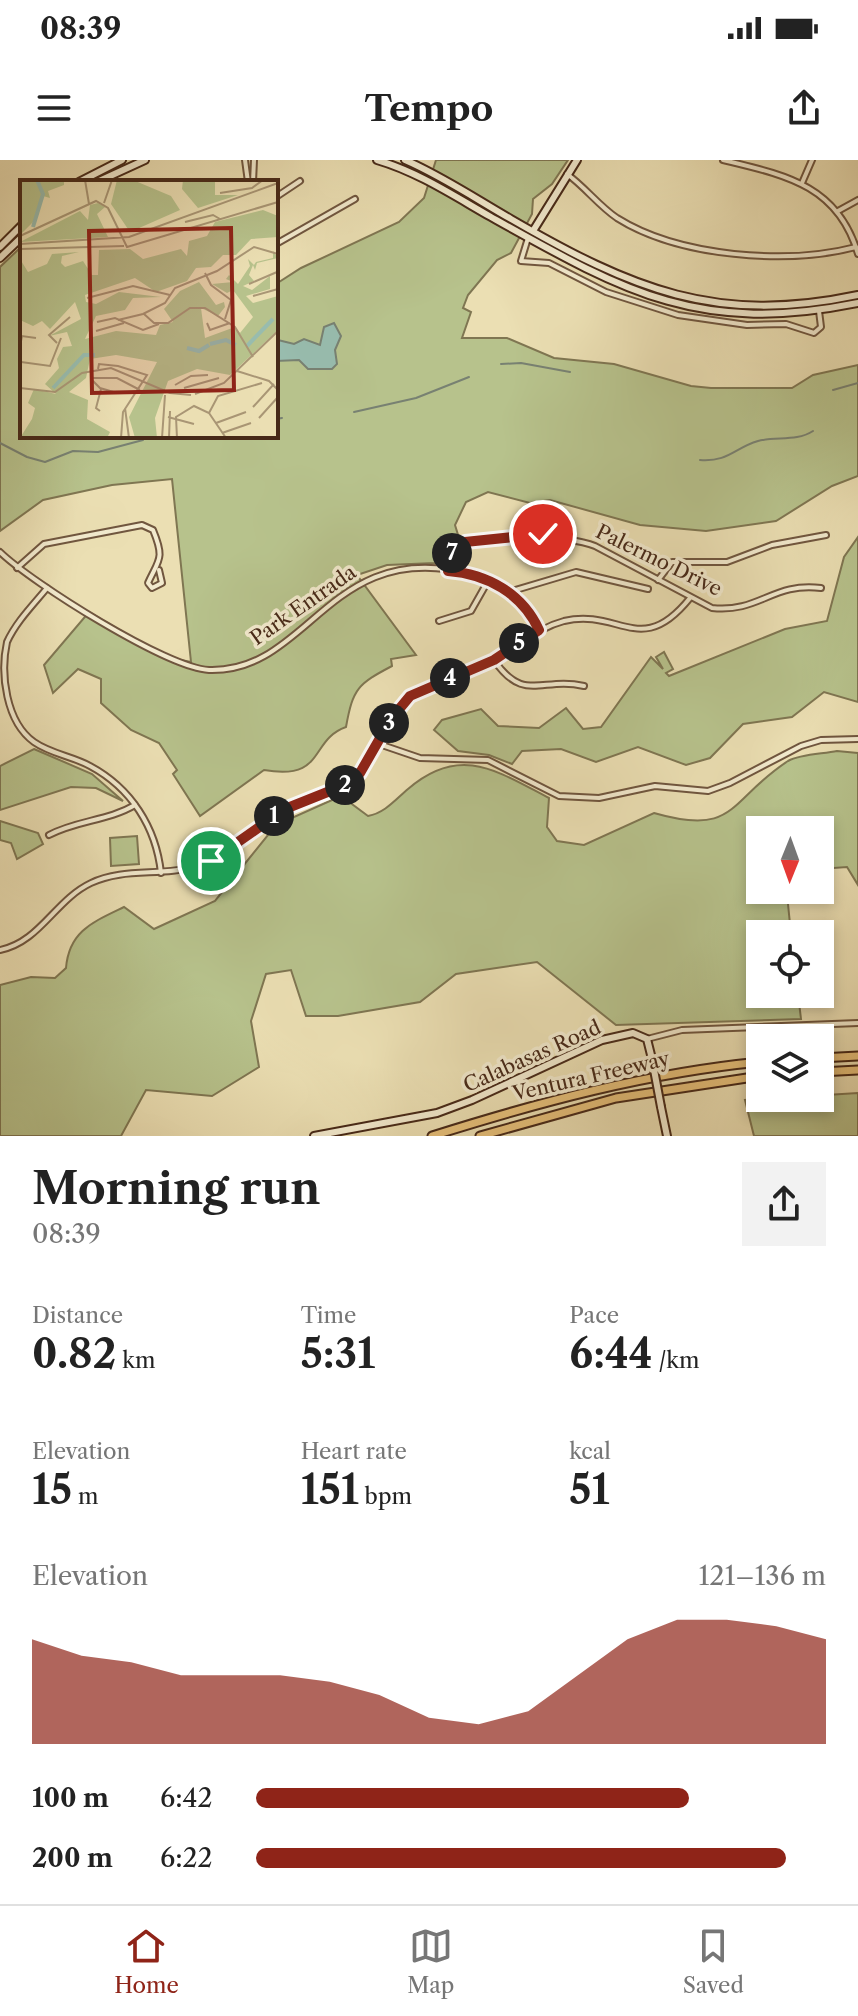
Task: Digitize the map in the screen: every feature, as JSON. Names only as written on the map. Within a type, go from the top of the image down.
[{"type":"highway","points":[[834,1057],[858,1056]]},
{"type":"highway","name":"Ventura Freeway","points":[[432,1136],[602,1087],[664,1074],[746,1064]]},
{"type":"highway","points":[[834,1071],[858,1070]]},
{"type":"highway","name":"Ventura Freeway","points":[[480,1136],[616,1098],[746,1078]]},
{"type":"street","points":[[83,180],[122,160]]},
{"type":"street","points":[[101,180],[145,160]]},
{"type":"street","points":[[245,160],[250,180]]},
{"type":"street","points":[[377,160],[426,181],[610,273],[664,293],[742,306],[819,307],[858,303]]},
{"type":"street","points":[[405,160],[531,235]]},
{"type":"street","points":[[577,160],[566,173],[531,235],[521,261],[549,263],[606,292],[678,315],[747,325],[786,324],[814,333],[821,327],[819,307]]},
{"type":"street","points":[[723,160],[802,183],[838,211],[858,254]]},
{"type":"street","points":[[802,183],[812,160]]},
{"type":"street","points":[[246,167],[254,163]]},
{"type":"street","points":[[566,173],[619,219],[702,249],[803,258],[856,247]]},
{"type":"street","points":[[278,196],[300,181]]},
{"type":"street","points":[[278,243],[355,199]]},
{"type":"street","points":[[838,211],[858,200]]},
{"type":"street","points":[[0,247],[20,227]]},
{"type":"street","points":[[0,258],[20,239]]},
{"type":"street","points":[[819,307],[858,295]]},
{"type":"street","points":[[17,568],[44,544],[142,525],[153,530],[160,547],[162,583],[152,588],[148,583],[159,570]]},
{"type":"street","name":"Palermo Drive","points":[[448,571],[452,554],[465,542],[543,534],[575,538],[595,546],[712,608],[732,610],[750,606],[786,587],[821,588]]},
{"type":"street","points":[[658,580],[672,562],[727,562],[772,545],[826,535]]},
{"type":"street","name":"Park Entrada","points":[[0,552],[17,568],[48,588],[166,657],[208,670],[230,667],[267,653],[348,589],[371,576],[390,571],[448,571],[488,581],[509,592],[527,609],[539,630]]},
{"type":"street","points":[[509,592],[576,572],[591,573],[648,589]]},
{"type":"street","points":[[439,621],[471,611],[488,581]]},
{"type":"street","points":[[48,588],[5,645],[2,686],[14,722],[33,741],[88,765],[113,781],[135,805],[153,835],[161,873]]},
{"type":"street","points":[[0,950],[30,937],[58,907],[90,883],[124,873],[161,873],[211,861],[285,809],[345,785],[360,773],[391,719],[410,696],[494,660],[539,630],[567,620],[650,629],[673,620],[690,598]]},
{"type":"street","points":[[494,660],[509,680],[523,686],[566,681],[584,686]]},
{"type":"street","points":[[379,744],[420,758],[488,760],[559,796],[599,798],[655,786],[708,791],[801,746],[821,740],[858,739]]},
{"type":"street","points":[[49,835],[67,825],[119,815],[135,805]]},
{"type":"street","name":"Calabasas Road","points":[[314,1136],[437,1113],[602,1040],[633,1033],[647,1039],[682,1030],[858,1023]]},
{"type":"street","points":[[647,1039],[667,1136]]},
{"type":"green space","points":[[436,160],[568,160],[552,184],[533,199],[532,214],[511,253],[497,260],[468,295],[463,308],[471,312],[462,338],[507,338],[554,358],[614,364],[691,386],[711,388],[792,388],[813,375],[858,365],[858,476],[832,486],[776,521],[706,531],[640,525],[550,500],[530,503],[488,492],[466,502],[455,525],[459,538],[435,563],[387,565],[357,575],[416,655],[391,659],[392,666],[364,683],[351,704],[346,727],[334,733],[307,765],[284,772],[264,770],[200,816],[173,774],[177,770],[159,743],[131,730],[101,703],[101,679],[78,669],[53,693],[44,665],[89,612],[166,657],[191,662],[172,479],[112,485],[43,500],[0,531],[0,267],[20,248],[20,438],[278,438],[278,283],[301,268],[399,222],[424,198]]},
{"type":"green space","points":[[858,537],[858,702],[824,692],[792,717],[743,724],[710,758],[686,765],[638,747],[596,762],[561,749],[522,751],[512,764],[489,755],[458,751],[434,730],[442,720],[481,709],[498,726],[539,728],[566,708],[583,729],[601,727],[651,657],[663,669],[656,657],[664,652],[673,669],[666,673],[669,676],[785,629],[827,621],[844,557]]},
{"type":"green space","points":[[34,749],[92,774],[123,801],[96,788],[71,787],[0,810],[0,766]]},
{"type":"green space","points":[[837,751],[858,753],[858,885],[847,867],[834,868],[834,816],[746,816],[746,904],[788,904],[790,920],[746,920],[746,1008],[800,1008],[801,1019],[616,1025],[537,962],[456,974],[420,1002],[338,1016],[306,1016],[291,970],[266,974],[251,1021],[259,1067],[212,1096],[146,1090],[121,1136],[0,1136],[0,985],[31,977],[55,978],[66,968],[77,936],[93,923],[124,907],[154,929],[215,901],[276,825],[341,796],[368,816],[385,809],[427,775],[462,765],[478,766],[495,771],[549,798],[547,827],[557,841],[584,845],[654,813],[681,819],[717,817],[730,811],[768,775],[788,761]]},
{"type":"green space","points":[[0,821],[38,833],[43,844],[17,859],[11,843],[0,840]]},
{"type":"green space","points":[[137,836],[139,864],[111,866],[110,838]]},
{"type":"green space","points":[[858,1093],[858,1136],[754,1136],[748,1112],[834,1112],[834,1094]]},
{"type":"shaded area","points":[[334,323],[341,336],[335,350],[337,364],[332,369],[308,369],[299,360],[278,361],[278,340],[294,344],[304,339],[320,345],[324,327]]},
{"type":"waterway","points":[[501,364],[521,363],[570,372]]},
{"type":"waterway","points":[[354,412],[416,398],[469,377]]},
{"type":"waterway","points":[[833,390],[858,383]]},
{"type":"waterway","points":[[278,419],[282,418]]},
{"type":"waterway","points":[[700,460],[725,457],[758,441],[800,436],[813,431]]},
{"type":"waterway","points":[[0,443],[45,462],[73,451],[98,452],[143,440]]},
{"type":"route","points":[[211,861],[251,829],[285,809],[345,785],[360,773],[391,719],[410,696],[494,660],[539,630],[527,609],[502,587],[474,575],[448,571],[452,554],[465,542],[543,534]]}]
